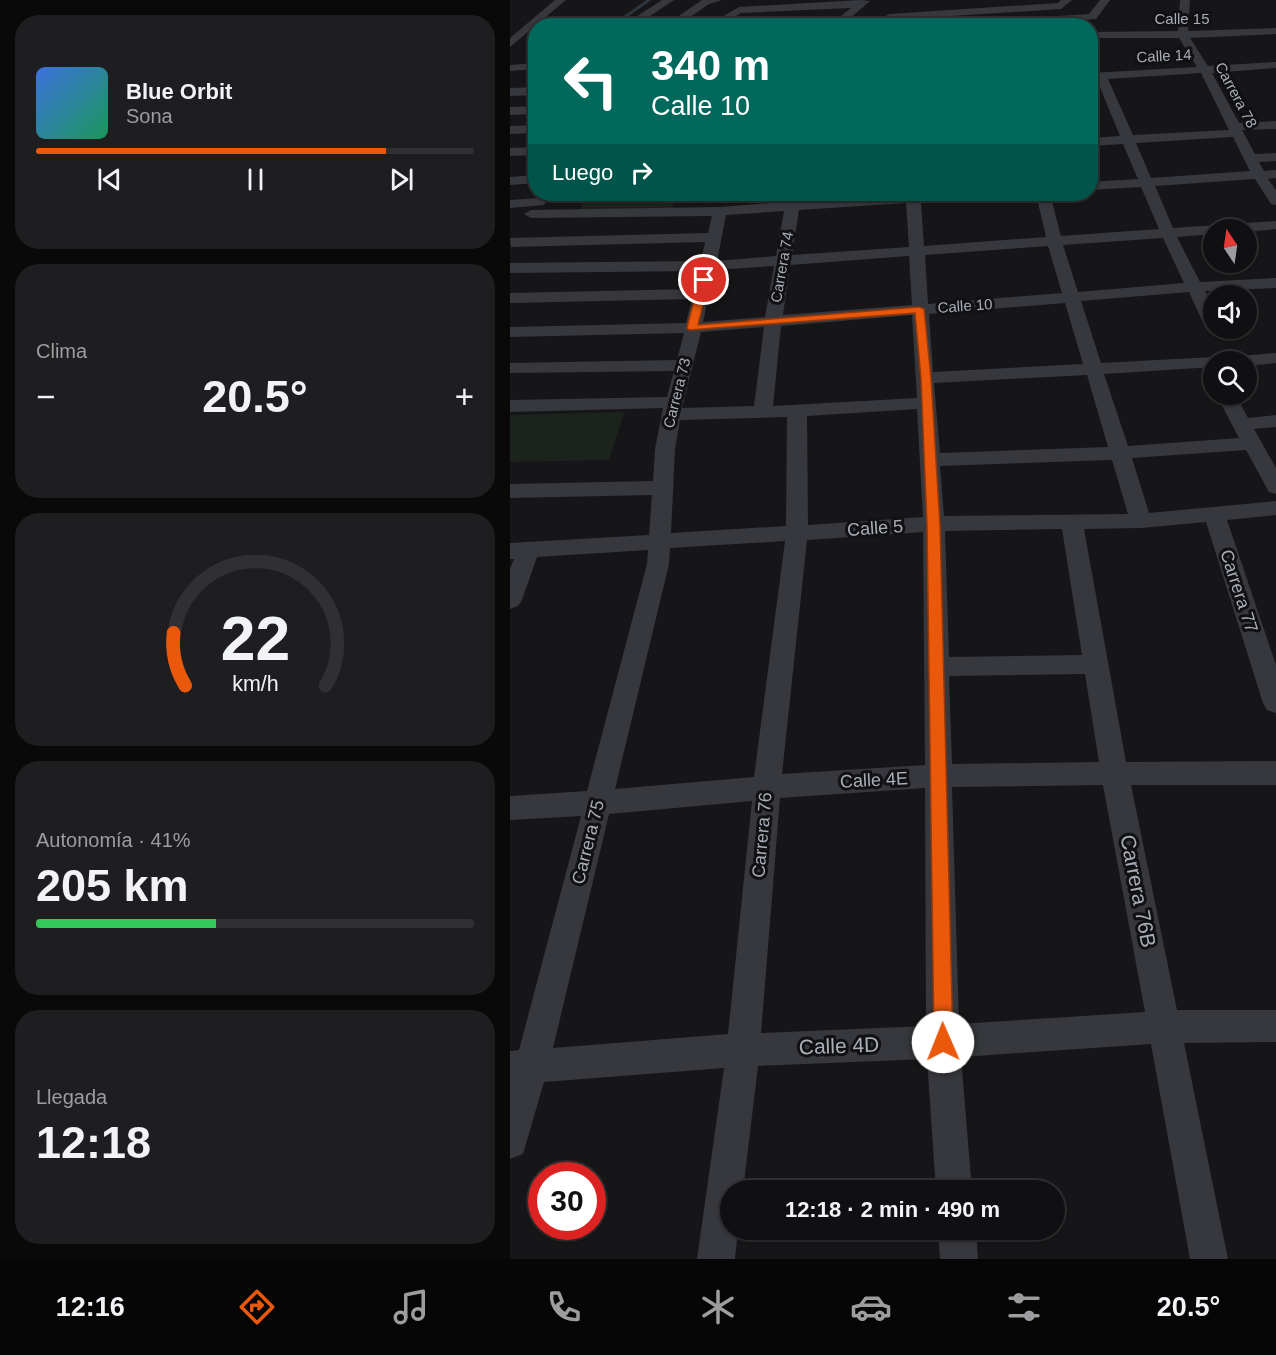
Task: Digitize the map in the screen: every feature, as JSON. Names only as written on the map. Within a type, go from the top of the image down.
[{"type":"street","points":[[540,18],[561,0]]},
{"type":"street","points":[[640,18],[669,0]]},
{"type":"street","points":[[681,18],[706,2],[717,0],[753,18]]},
{"type":"street","points":[[958,3],[976,9],[987,0]]},
{"type":"street","points":[[1044,0],[1064,3],[1095,18]]},
{"type":"street","points":[[1101,21],[1105,0]]},
{"type":"street","points":[[1183,31],[1185,0]]},
{"type":"street","points":[[726,18],[739,10],[863,1]]},
{"type":"street","points":[[844,18],[863,1]]},
{"type":"street","points":[[918,18],[1064,3]]},
{"type":"street","points":[[886,4],[888,18]]},
{"type":"street","points":[[1168,16],[1184,14]]},
{"type":"street","points":[[1098,20],[1133,33]]},
{"type":"street","points":[[1147,34],[1147,26],[1154,20]]},
{"type":"street","points":[[510,26],[528,26]]},
{"type":"street","points":[[510,44],[528,28]]},
{"type":"street","name":"Calle 15","points":[[1098,35],[1183,31],[1212,34],[1274,32]]},
{"type":"street","name":"Carrera 78","points":[[1183,31],[1259,175],[1276,201]]},
{"type":"street","name":"Calle 14","points":[[1098,76],[1276,66]]},
{"type":"street","points":[[510,68],[528,67]]},
{"type":"street","points":[[1098,80],[1129,140],[1167,231],[1203,304]]},
{"type":"street","points":[[510,92],[528,91]]},
{"type":"street","points":[[510,111],[528,110]]},
{"type":"street","points":[[1098,142],[1276,125]]},
{"type":"street","points":[[510,130],[528,129]]},
{"type":"street","points":[[510,152],[528,151]]},
{"type":"street","points":[[1252,159],[1276,157]]},
{"type":"street","points":[[1098,185],[1276,174]]},
{"type":"street","points":[[510,181],[528,180]]},
{"type":"street","points":[[510,204],[537,203],[720,211],[786,201]]},
{"type":"street","name":"Carrera 74","points":[[763,411],[773,322],[793,201]]},
{"type":"street","points":[[913,201],[934,525],[943,1042],[953,1180]]},
{"type":"street","points":[[1045,201],[1054,240],[1141,520]]},
{"type":"street","points":[[512,235],[525,223],[537,203]]},
{"type":"street","name":"Carrera 73","points":[[660,543],[661,488],[673,408],[720,211]]},
{"type":"street","points":[[510,268],[708,266],[1167,231],[1276,225]]},
{"type":"street","points":[[512,235],[715,237]]},
{"type":"street","name":"Calle 10","points":[[511,333],[692,328],[1195,287],[1276,283]]},
{"type":"street","points":[[510,298],[700,294]]},
{"type":"street","points":[[1257,360],[1276,358]]},
{"type":"street","points":[[510,368],[685,365]]},
{"type":"street","points":[[926,378],[1093,368],[1203,365]]},
{"type":"street","points":[[510,406],[797,411],[927,403]]},
{"type":"street","points":[[1231,405],[1276,487]]},
{"type":"street","name":"Carrera 76","points":[[716,1259],[743,1050],[767,786],[797,533],[797,411]]},
{"type":"street","points":[[1242,424],[1276,421]]},
{"type":"street","points":[[930,460],[1119,453],[1252,443]]},
{"type":"street","points":[[510,490],[661,488]]},
{"type":"street","name":"Calle 5","points":[[519,550],[934,525],[1141,520],[1276,508]]},
{"type":"street","name":"Carrera 77","points":[[1214,514],[1276,703]]},
{"type":"street","name":"Carrera 76B","points":[[1072,522],[1115,774],[1209,1259]]},
{"type":"street","name":"Carrera 75","points":[[510,1141],[521,1066],[598,804],[658,564],[660,543]]},
{"type":"street","points":[[510,600],[519,550]]},
{"type":"street","points":[[937,667],[1096,664]]},
{"type":"street","name":"Calle 4E","points":[[510,808],[598,804],[767,786],[940,776],[1276,773]]},
{"type":"street","name":"Calle 4D","points":[[521,1066],[743,1050],[943,1042],[1165,1027],[1276,1026]]},
{"type":"street","points":[[958,1240],[959,1259]]},
{"type":"shaded area","points":[[583,201],[673,201],[673,209],[581,211]]},
{"type":"shaded area","points":[[624,412],[609,460],[510,462],[510,415]]},
{"type":"waterway","points":[[623,18],[649,0]]},
{"type":"route","points":[[704,280],[692,328],[919,309],[926,378],[934,525],[943,1042]]}]
